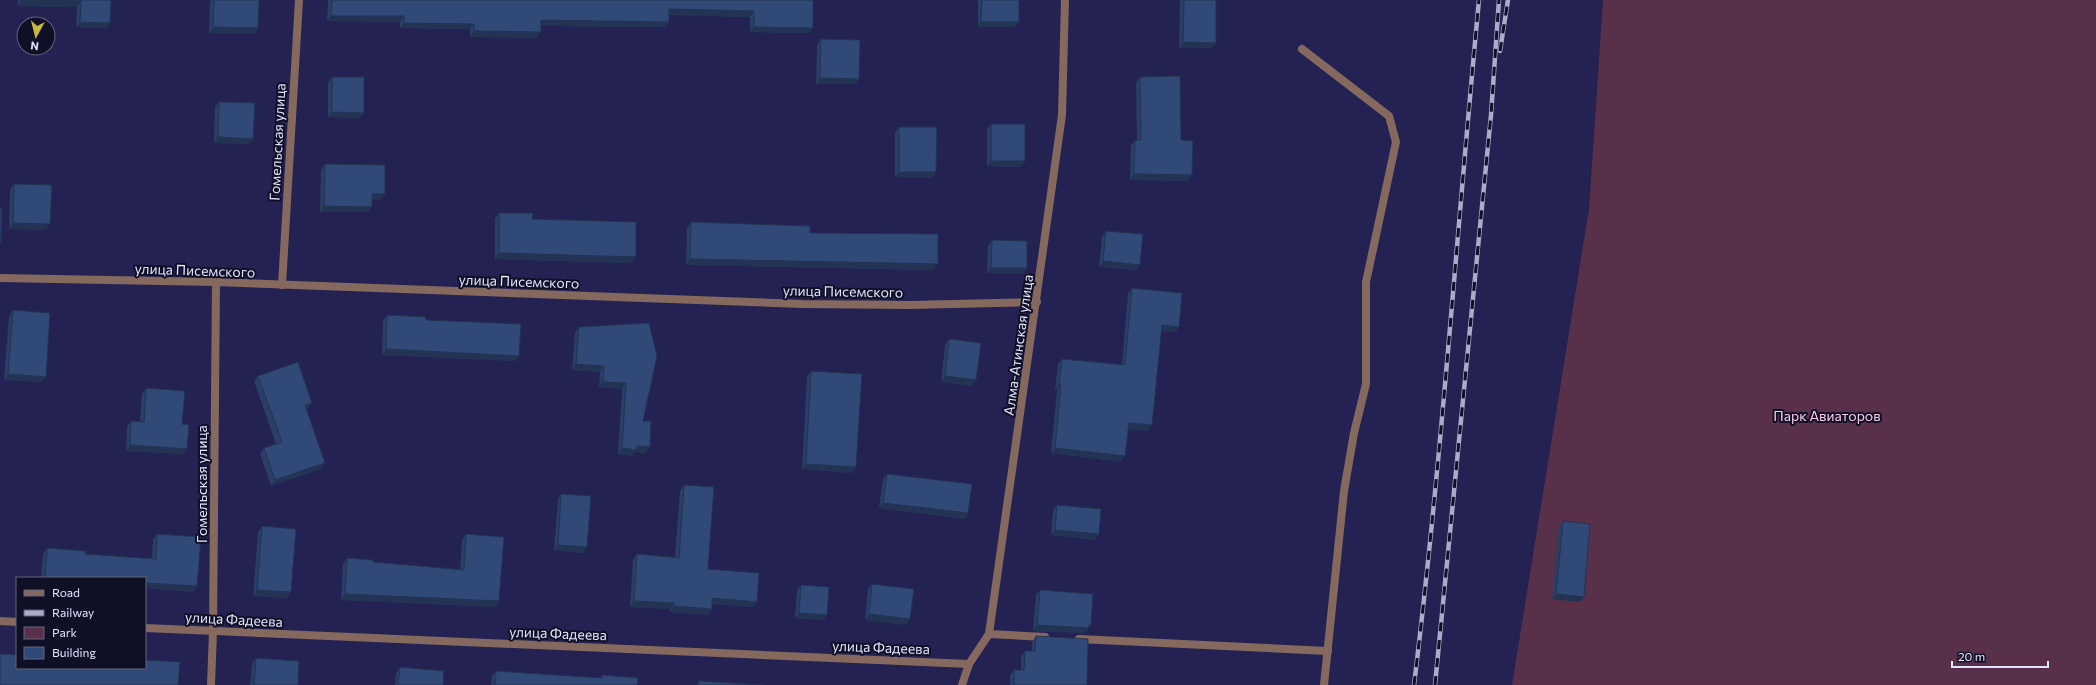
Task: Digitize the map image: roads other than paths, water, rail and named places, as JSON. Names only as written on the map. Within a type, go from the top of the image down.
[{"type":"street","name":"Гомельская улица","points":[[282,285],[299,0]]},
{"type":"street","name":"Алма-Атинская улица","points":[[962,685],[969,664],[989,634],[1037,302],[1062,115],[1065,0]]},
{"type":"street","points":[[1302,49],[1389,116],[1396,142],[1366,282],[1366,384],[1354,433],[1344,490],[1324,685]]},
{"type":"street","name":"улица Писемского","points":[[0,278],[216,282],[802,304],[910,305],[1037,302]]},
{"type":"street","name":"Гомельская улица","points":[[211,685],[213,631],[216,282]]},
{"type":"street","points":[[0,621],[16,622]]},
{"type":"street","name":"улица Фадеева","points":[[146,628],[969,664]]},
{"type":"street","points":[[989,634],[1052,637]]},
{"type":"street","points":[[1068,638],[1328,651]]},
{"type":"railway","points":[[1414,685],[1433,514],[1479,0]]},
{"type":"railway","points":[[1435,685],[1491,115],[1499,0]]},
{"type":"railway","points":[[1500,51],[1508,0]]},
{"type":"park label","name":"Парк Авиаторов","points":[[1827,415]]}]
